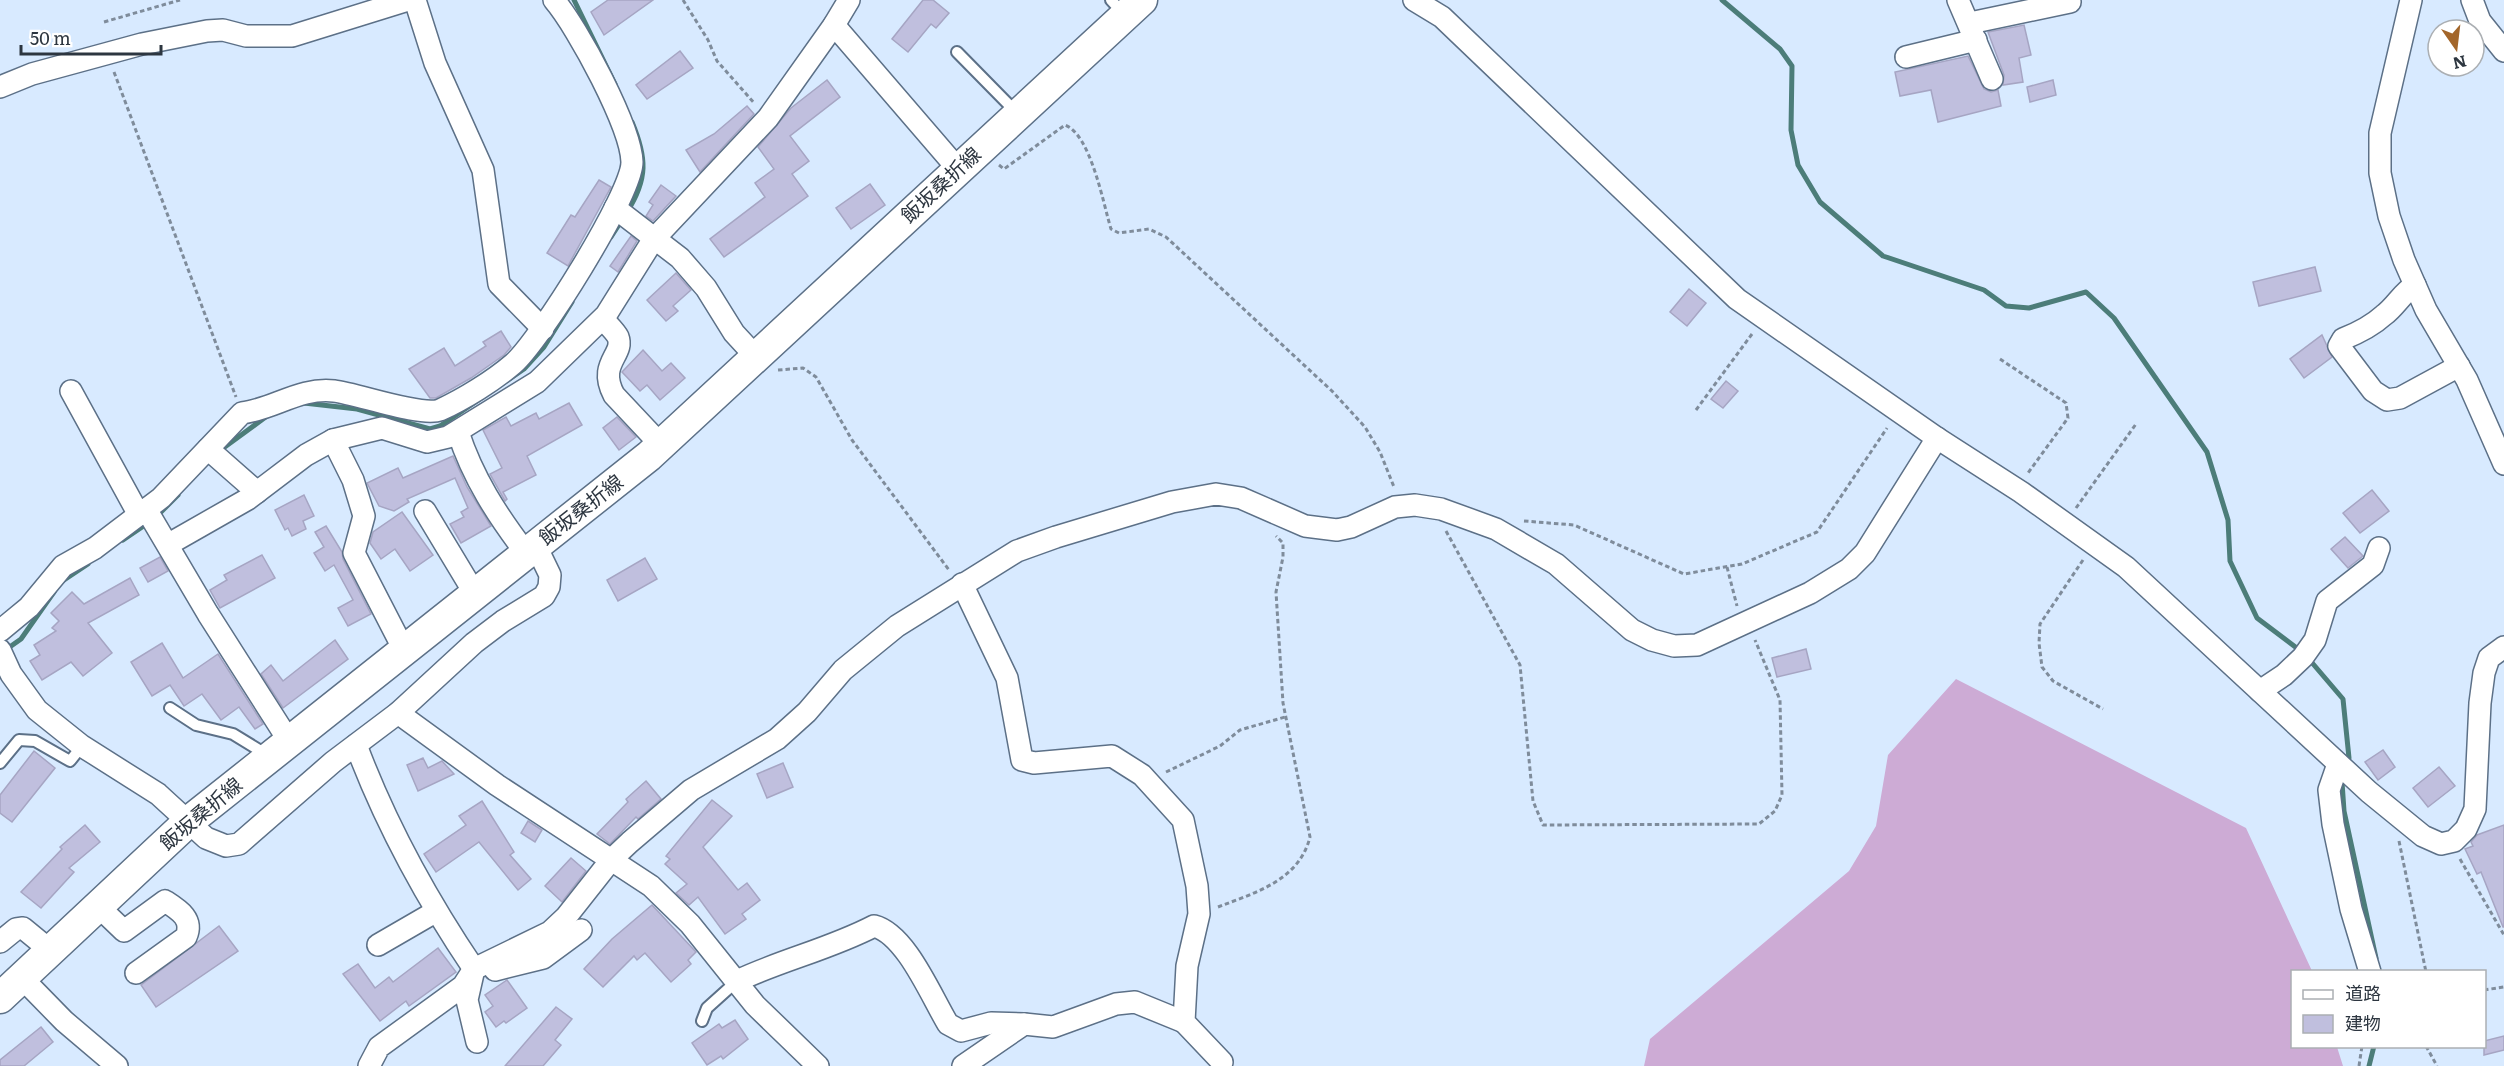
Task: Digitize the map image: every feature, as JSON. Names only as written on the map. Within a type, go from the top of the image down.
[{"type":"main road","name":"飯坂桑折線","points":[[0,998],[188,822],[661,445],[968,160],[1126,5]]},
{"type":"street","points":[[0,87],[32,74],[207,31],[223,30],[246,36],[292,36],[408,0]]},
{"type":"street","points":[[415,0],[435,63],[483,170],[499,284],[543,329]]},
{"type":"street","points":[[168,544],[257,492],[306,455],[333,440],[382,428],[427,442],[512,365],[543,329],[623,215],[631,174],[631,152],[616,113],[587,53],[554,0]]},
{"type":"street","points":[[445,426],[537,382],[603,319],[654,240],[768,118],[834,26],[849,0]]},
{"type":"street","points":[[1414,0],[1442,17],[1737,299],[1937,438],[2016,489],[2126,567],[2397,816],[2423,836],[2441,844],[2450,842],[2466,829],[2475,809],[2480,703],[2484,673],[2489,658],[2504,647]]},
{"type":"street","points":[[1958,0],[1992,79]]},
{"type":"street","points":[[2411,0],[2380,133],[2379,155],[2389,216],[2415,285],[2459,366],[2504,464]]},
{"type":"street","points":[[2472,0],[2480,21],[2504,51]]},
{"type":"street","points":[[1906,57],[1973,31],[2070,2]]},
{"type":"street","points":[[834,26],[968,160]]},
{"type":"street","points":[[623,215],[680,258],[706,288],[734,333],[757,358]]},
{"type":"street","points":[[2415,285],[2386,314],[2362,331],[2343,339],[2339,346],[2373,391],[2387,400],[2400,398],[2459,366]]},
{"type":"street","points":[[603,319],[618,337],[619,345],[607,373],[609,385],[661,445]]},
{"type":"street","points":[[71,391],[148,516],[168,544],[280,749]]},
{"type":"street","points":[[0,631],[28,607],[63,566],[148,516],[161,498],[214,454],[242,412],[256,411],[309,391],[356,394],[423,412],[445,426],[467,460],[485,496],[550,576],[549,587],[544,596],[503,621],[474,643],[398,713],[292,796],[239,844],[226,846],[215,843],[158,794],[82,746],[37,710],[11,674],[3,656]]},
{"type":"street","points":[[369,1066],[379,1047],[463,986],[474,969],[550,932],[566,917],[611,860],[691,790],[777,740],[807,712],[843,670],[897,626],[1017,551],[1056,537],[1198,496],[1228,495],[1305,526],[1337,530],[1352,527],[1402,506],[1415,505],[1442,509],[1496,529],[1556,564],[1632,630],[1652,640],[1674,645],[1697,645],[1810,593],[1849,569],[1865,554],[1937,438]]},
{"type":"street","points":[[333,440],[353,480],[364,516],[354,553],[404,650]]},
{"type":"street","points":[[214,454],[257,492]]},
{"type":"street","points":[[425,511],[475,594]]},
{"type":"street","points":[[2260,691],[2284,675],[2303,657],[2315,640],[2327,602],[2373,565],[2379,548]]},
{"type":"street","points":[[962,584],[1006,678],[1022,760],[1034,763],[1112,756],[1142,775],[1183,820],[1197,886],[1199,914],[1187,966],[1184,1022]]},
{"type":"street","points":[[398,713],[497,785],[651,886],[690,924],[755,1005],[818,1066]]},
{"type":"street","points":[[356,745],[378,803],[435,912],[474,969],[467,1000],[477,1042]]},
{"type":"street","points":[[2338,764],[2329,789],[2333,824],[2354,919],[2369,970]]},
{"type":"street","points":[[99,907],[124,931],[165,901],[182,913],[188,921],[190,929],[186,937],[136,973]]},
{"type":"street","points":[[378,945],[435,912]]},
{"type":"street","points":[[737,981],[762,969],[849,939],[874,926],[885,929],[900,942],[948,1024],[961,1031],[992,1023],[1053,1027],[1116,1004],[1135,1002],[1184,1022],[1222,1062]]},
{"type":"street","points":[[0,942],[16,929],[23,928],[51,951]]},
{"type":"street","points":[[474,969],[496,970],[543,958],[581,930]]},
{"type":"street","points":[[22,978],[63,1020],[117,1066]]},
{"type":"street","points":[[963,1066],[1024,1024]]},
{"type":"lane","points":[[957,52],[1017,113]]},
{"type":"lane","points":[[170,708],[196,725],[280,749]]},
{"type":"lane","points":[[0,763],[19,740],[35,741],[70,761],[82,746]]},
{"type":"lane","points":[[702,1021],[707,1008],[737,981]]},
{"type":"path","points":[[104,22],[180,0]]},
{"type":"path","points":[[683,0],[708,40],[717,61],[768,118]]},
{"type":"path","points":[[107,54],[242,412]]},
{"type":"path","points":[[968,160],[1004,169],[1065,125],[1074,129],[1086,148],[1111,229],[1119,233],[1149,229],[1166,237],[1332,391],[1365,427],[1380,452],[1402,506]]},
{"type":"path","points":[[1696,410],[1764,318]]},
{"type":"path","points":[[757,358],[777,370],[803,368],[816,377],[852,440],[944,564],[962,584]]},
{"type":"path","points":[[2000,359],[2066,403],[2069,411],[2068,418],[2016,489]]},
{"type":"path","points":[[1496,529],[1504,522],[1520,520],[1574,525],[1684,574],[1742,564],[1817,532],[1898,411]]},
{"type":"path","points":[[2065,523],[2136,424]]},
{"type":"path","points":[[1442,509],[1446,531],[1520,665],[1533,801],[1543,825],[1759,824],[1776,811],[1782,795],[1780,700],[1745,622],[1727,567]]},
{"type":"path","points":[[1199,914],[1257,894],[1287,874],[1307,846],[1310,837],[1285,717],[1276,592],[1283,557],[1283,543],[1268,533]]},
{"type":"path","points":[[2094,543],[2040,624],[2038,643],[2042,667],[2053,681],[2103,709]]},
{"type":"path","points":[[1154,788],[1161,775],[1181,763],[1220,746],[1240,730],[1285,717]]},
{"type":"path","points":[[2397,816],[2396,826],[2426,970]]},
{"type":"path","points":[[2450,842],[2504,935]]},
{"type":"path","points":[[2486,990],[2504,987]]},
{"type":"path","points":[[2359,1066],[2362,1048]]},
{"type":"path","points":[[2427,1048],[2437,1066]]},
{"type":"shaded area","points":[[1956,679],[2246,828],[2312,970],[2291,970],[2291,1048],[2337,1048],[2343,1066],[1644,1066],[1650,1039],[1849,871],[1876,826],[1888,755]]},
{"type":"building","points":[[608,0],[653,0],[604,35],[591,12]]},
{"type":"building","points":[[923,0],[933,0],[949,13],[936,28],[931,24],[908,52],[892,39]]},
{"type":"building","points":[[2024,25],[2031,55],[2019,58],[2023,82],[2003,85],[2004,75],[1988,32]]},
{"type":"building","points":[[680,51],[693,68],[647,99],[636,85]]},
{"type":"building","points":[[1968,56],[1984,89],[1991,92],[1998,90],[2001,106],[1938,122],[1931,90],[1900,96],[1895,72]]},
{"type":"building","points":[[827,80],[840,97],[790,136],[809,161],[792,174],[808,196],[724,257],[710,239],[765,197],[755,183],[774,169],[758,147],[791,108]]},
{"type":"building","points":[[2053,80],[2056,95],[2030,102],[2027,87]]},
{"type":"building","points":[[747,106],[754,114],[700,172],[686,150],[714,134]]},
{"type":"building","points":[[599,180],[611,187],[568,266],[547,253],[571,215],[575,217]]},
{"type":"building","points":[[870,184],[885,205],[851,229],[836,208]]},
{"type":"building","points":[[661,185],[676,196],[653,221],[646,216],[653,205],[649,202]]},
{"type":"building","points":[[631,236],[637,241],[618,272],[610,266]]},
{"type":"building","points":[[2315,267],[2321,291],[2259,306],[2253,282]]},
{"type":"building","points":[[676,273],[691,290],[673,306],[678,311],[666,321],[647,300]]},
{"type":"building","points":[[1689,289],[1706,303],[1687,326],[1670,312]]},
{"type":"building","points":[[501,331],[511,347],[504,355],[471,378],[436,398],[430,398],[409,369],[444,348],[455,366],[486,346],[483,342]]},
{"type":"building","points":[[2322,335],[2332,357],[2304,378],[2290,359]]},
{"type":"building","points":[[643,350],[662,371],[671,363],[685,378],[660,400],[647,385],[640,391],[622,372]]},
{"type":"building","points":[[1726,381],[1738,391],[1723,408],[1711,399]]},
{"type":"building","points":[[569,403],[582,425],[527,456],[536,475],[503,492],[507,499],[505,501],[490,474],[502,468],[483,430],[506,417],[511,426],[536,413],[539,419]]},
{"type":"building","points":[[617,417],[636,437],[619,450],[603,428]]},
{"type":"building","points":[[453,456],[467,487],[491,526],[461,543],[450,524],[464,517],[461,512],[468,508],[455,478],[407,499],[409,502],[394,511],[379,506],[367,483],[398,468],[403,478]]},
{"type":"building","points":[[2372,490],[2389,511],[2360,533],[2343,513]]},
{"type":"building","points":[[304,495],[314,516],[303,521],[306,529],[292,536],[288,528],[285,530],[275,510]]},
{"type":"building","points":[[402,512],[433,555],[410,571],[395,549],[381,559],[370,543],[373,532]]},
{"type":"building","points":[[326,526],[342,552],[343,559],[371,614],[348,626],[338,608],[353,600],[334,565],[325,571],[314,553],[324,547],[315,532]]},
{"type":"building","points":[[2345,537],[2363,556],[2348,568],[2331,549]]},
{"type":"building","points":[[262,555],[275,578],[220,608],[210,590],[227,580],[224,575]]},
{"type":"building","points":[[160,557],[168,571],[148,582],[140,568]]},
{"type":"building","points":[[645,558],[657,579],[618,601],[607,580]]},
{"type":"building","points":[[130,578],[139,595],[88,623],[112,653],[83,676],[71,662],[42,680],[30,661],[40,655],[34,645],[56,631],[52,628],[59,621],[51,613],[72,592],[84,604]]},
{"type":"building","points":[[335,640],[348,659],[283,708],[261,674],[271,665],[283,681]]},
{"type":"building","points":[[162,643],[183,678],[218,654],[263,724],[255,729],[239,707],[221,720],[202,694],[184,706],[170,685],[152,696],[131,662]]},
{"type":"building","points":[[1806,649],[1811,669],[1777,677],[1772,658]]},
{"type":"building","points":[[2383,750],[2395,767],[2378,780],[2365,762]]},
{"type":"building","points":[[34,751],[55,768],[12,822],[0,813],[0,795]]},
{"type":"building","points":[[423,758],[428,768],[442,761],[454,774],[418,791],[407,765]]},
{"type":"building","points":[[783,763],[793,787],[767,798],[757,774]]},
{"type":"building","points":[[2439,767],[2455,786],[2428,807],[2413,788]]},
{"type":"building","points":[[646,781],[661,799],[638,819],[636,817],[610,844],[597,834],[628,802],[626,799]]},
{"type":"building","points":[[712,800],[732,816],[703,847],[738,890],[747,883],[760,900],[742,914],[746,919],[725,934],[698,897],[689,905],[676,893],[687,884],[665,864],[670,859],[666,856]]},
{"type":"building","points":[[482,801],[514,852],[510,855],[531,879],[518,890],[479,842],[436,872],[424,854],[466,825],[459,816]]},
{"type":"building","points":[[528,821],[542,830],[535,842],[521,833]]},
{"type":"building","points":[[85,825],[100,842],[69,868],[74,872],[41,908],[21,892],[62,849],[60,847]]},
{"type":"building","points":[[2504,825],[2503,927],[2481,872],[2477,874],[2465,849],[2473,846],[2471,842],[2477,835]]},
{"type":"building","points":[[571,858],[586,871],[562,902],[545,886]]},
{"type":"building","points":[[652,905],[696,952],[688,960],[691,964],[671,982],[645,953],[637,960],[634,956],[603,987],[584,969],[612,939]]},
{"type":"building","points":[[219,926],[238,951],[156,1007],[141,985]]},
{"type":"building","points":[[438,948],[456,972],[409,1006],[406,1001],[380,1021],[343,974],[358,964],[375,988],[389,977],[393,982]]},
{"type":"building","points":[[507,980],[527,1008],[506,1023],[504,1021],[496,1027],[485,1012],[493,1006],[485,995]]},
{"type":"building","points":[[556,1007],[572,1019],[555,1040],[561,1045],[543,1066],[505,1066]]},
{"type":"building","points":[[735,1020],[748,1039],[723,1059],[721,1056],[707,1065],[692,1043],[719,1024],[722,1028]]},
{"type":"building","points":[[41,1027],[53,1042],[24,1066],[0,1066],[0,1060]]},
{"type":"building","points":[[2504,1036],[2504,1050],[2484,1055],[2486,1040]]},
{"type":"waterway","points":[[574,0],[615,84]]},
{"type":"waterway","points":[[1722,0],[1780,49],[1792,66],[1791,130],[1798,165],[1820,202],[1883,256],[1984,290],[2006,306],[2029,308],[2086,292],[2114,318],[2207,452],[2228,520],[2230,561],[2257,618],[2302,652]]},
{"type":"waterway","points":[[627,212],[639,189],[643,168],[643,158],[632,122]]},
{"type":"waterway","points":[[611,237],[622,220]]},
{"type":"waterway","points":[[304,403],[357,409],[430,429],[440,426],[524,369],[544,347],[572,302]]},
{"type":"waterway","points":[[222,449],[267,416]]},
{"type":"waterway","points":[[155,518],[178,495]]},
{"type":"waterway","points":[[123,540],[148,523]]},
{"type":"waterway","points":[[61,582],[88,564]]},
{"type":"waterway","points":[[4,651],[21,639],[54,592]]},
{"type":"waterway","points":[[2308,658],[2343,699],[2349,758]]},
{"type":"waterway","points":[[2342,782],[2344,811],[2376,958]]},
{"type":"waterway","points":[[2369,1066],[2374,1048]]}]
